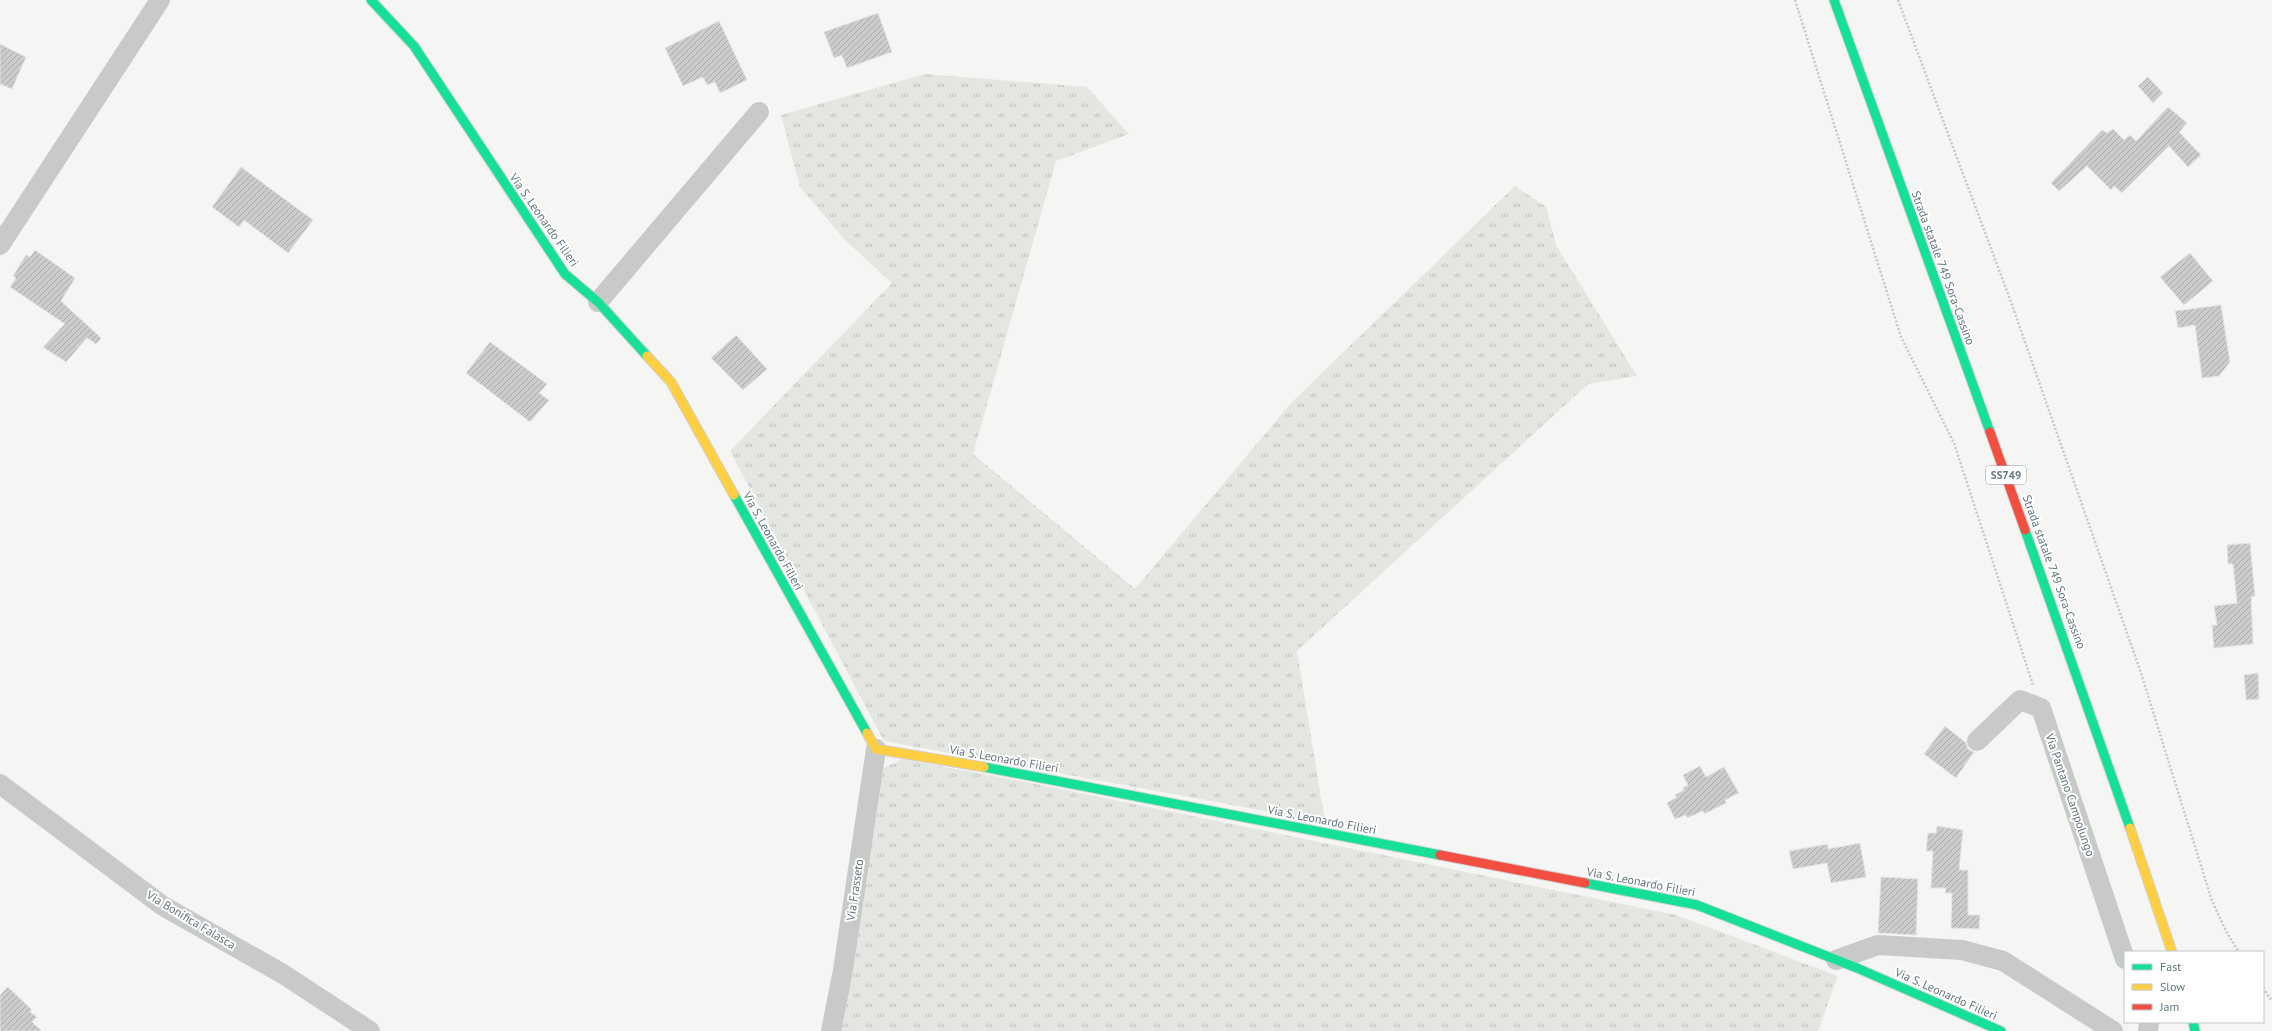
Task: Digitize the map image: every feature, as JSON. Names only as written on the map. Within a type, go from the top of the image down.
[{"type":"main road","name":"Via S. Leonardo Filieri","points":[[371,0],[414,46],[565,274],[598,302],[671,382],[876,749],[996,769],[1697,905],[1836,960],[2001,1031]]},
{"type":"main road","name":"Strada statale 749 Sora-Cassino","points":[[1834,0],[2071,656],[2172,951]]},
{"type":"street","points":[[0,245],[160,0]]},
{"type":"street","points":[[598,302],[759,112]]},
{"type":"street","points":[[1977,741],[2020,700],[2041,708]]},
{"type":"street","name":"Via Pantano Campolungo","points":[[2041,708],[2124,956]]},
{"type":"street","name":"Via Frasseto","points":[[831,1031],[843,970],[876,749]]},
{"type":"street","name":"Via Bonifica Falasca","points":[[0,784],[163,906],[283,974],[370,1031]]},
{"type":"street","points":[[1836,960],[1878,945],[1962,950],[2003,961],[2113,1031]]},
{"type":"path","points":[[1795,0],[1901,336],[1954,443],[2041,708]]},
{"type":"path","points":[[1898,0],[2011,302],[2141,673],[2212,901],[2227,934],[2239,951]]},
{"type":"path","points":[[2264,989],[2272,1001]]},
{"type":"green space","points":[[925,74],[1087,87],[1129,134],[1056,161],[973,454],[1135,589],[1291,403],[1515,186],[1546,207],[1556,245],[1637,376],[1588,384],[1297,651],[1325,822],[884,741],[730,451],[892,283],[844,239],[800,187],[781,115]]},
{"type":"green space","points":[[902,759],[1031,783],[1676,915],[1838,976],[1818,1031],[838,1031],[883,768]]},
{"type":"building","points":[[878,13],[892,52],[847,68],[842,55],[834,58],[824,32]]},
{"type":"building","points":[[719,21],[747,80],[720,93],[715,82],[707,85],[703,77],[683,86],[665,48]]},
{"type":"building","points":[[0,44],[26,57],[12,89],[0,84]]},
{"type":"building","points":[[2148,77],[2163,93],[2153,103],[2138,86]]},
{"type":"building","points":[[2168,107],[2187,123],[2179,132],[2201,155],[2188,167],[2169,146],[2122,193],[2114,186],[2111,190],[2087,166],[2059,191],[2051,183],[2102,130],[2107,133],[2113,129],[2124,140],[2130,135],[2136,141]]},
{"type":"building","points":[[241,167],[313,220],[288,253],[244,220],[239,227],[212,207]]},
{"type":"building","points":[[35,250],[75,278],[61,301],[101,338],[96,344],[87,338],[66,362],[43,347],[65,324],[10,287],[16,278],[13,276],[26,255],[30,257]]},
{"type":"building","points":[[2190,253],[2213,281],[2184,305],[2160,277]]},
{"type":"building","points":[[2221,305],[2230,362],[2219,376],[2202,378],[2195,325],[2178,328],[2175,311]]},
{"type":"building","points":[[736,335],[767,369],[743,390],[711,358]]},
{"type":"building","points":[[490,342],[547,384],[539,393],[549,400],[530,422],[466,373]]},
{"type":"building","points":[[2250,543],[2255,596],[2251,597],[2253,644],[2214,648],[2212,625],[2217,625],[2214,606],[2237,603],[2233,564],[2228,564],[2227,545]]},
{"type":"building","points":[[2258,673],[2259,699],[2246,700],[2244,675]]},
{"type":"building","points":[[1945,726],[1966,743],[1968,749],[1974,752],[1956,778],[1924,754]]},
{"type":"building","points":[[1700,766],[1706,777],[1724,767],[1739,793],[1725,800],[1726,803],[1704,814],[1703,811],[1687,818],[1686,815],[1675,819],[1667,803],[1677,797],[1675,795],[1684,790],[1683,788],[1688,785],[1683,775]]},
{"type":"building","points":[[1937,826],[1963,830],[1959,870],[1968,870],[1968,915],[1980,915],[1979,929],[1951,928],[1952,893],[1945,893],[1946,888],[1931,888],[1933,851],[1926,851],[1928,833],[1936,833]]},
{"type":"building","points":[[1860,843],[1866,877],[1831,883],[1827,863],[1793,869],[1789,851],[1828,844],[1828,849]]},
{"type":"building","points":[[1881,877],[1918,879],[1916,935],[1878,933]]},
{"type":"building","points":[[8,987],[32,1010],[30,1012],[37,1017],[32,1022],[42,1031],[0,1031],[0,995]]},
{"type":"traffic: fast","points":[[371,0],[414,46],[565,274],[598,302],[647,356]]},
{"type":"traffic: fast","points":[[1834,0],[1990,432]]},
{"type":"traffic: fast","points":[[734,495],[867,733]]},
{"type":"traffic: fast","points":[[2025,530],[2130,828]]},
{"type":"traffic: fast","points":[[984,767],[1440,855]]},
{"type":"traffic: fast","points":[[1585,883],[1697,905],[1857,968],[2001,1031]]},
{"type":"traffic: fast","points":[[2193,1023],[2195,1031]]},
{"type":"traffic: slow","points":[[647,356],[671,382],[734,495]]},
{"type":"traffic: slow","points":[[867,733],[876,749],[984,767]]},
{"type":"traffic: slow","points":[[2130,828],[2172,951]]},
{"type":"traffic: jam","points":[[1990,432],[2025,530]]},
{"type":"traffic: jam","points":[[1440,855],[1585,883]]}]
